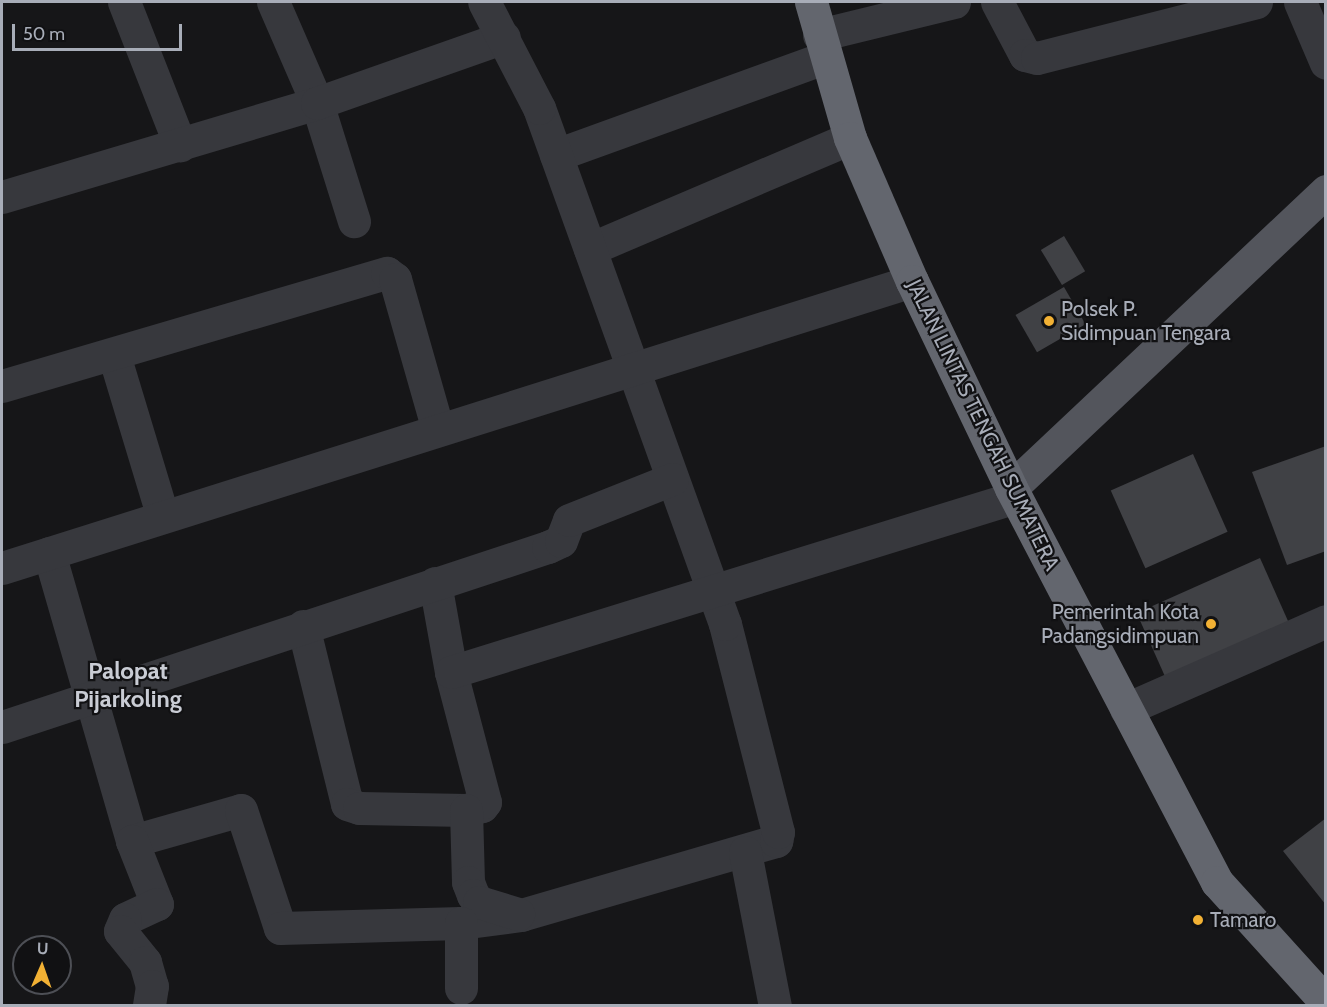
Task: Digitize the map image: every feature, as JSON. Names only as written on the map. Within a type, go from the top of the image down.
[{"type":"highway","name":"JALAN LINTAS TENGAH SUMATERA","points":[[811,2],[850,138],[912,281],[1014,492],[1217,882],[1326,1002]]},
{"type":"main road","points":[[1014,492],[1326,191]]},
{"type":"street","points":[[124,2],[180,145]]},
{"type":"street","points":[[273,2],[317,103],[354,221]]},
{"type":"street","points":[[132,842],[239,809],[277,927],[461,923],[521,915],[774,843],[778,832],[714,594],[529,83],[484,2]]},
{"type":"street","points":[[556,155],[822,46],[954,2]]},
{"type":"street","points":[[997,2],[1025,55],[1037,58],[1256,2]]},
{"type":"street","points":[[1300,2],[1326,63]]},
{"type":"street","points":[[2,197],[317,103],[504,38]]},
{"type":"street","points":[[590,249],[850,138]]},
{"type":"street","points":[[2,387],[390,273],[395,279],[438,430]]},
{"type":"street","points":[[2,568],[912,281]]},
{"type":"street","points":[[114,355],[162,517]]},
{"type":"street","points":[[2,727],[560,542],[569,520],[672,479]]},
{"type":"street","points":[[451,672],[714,594],[1014,492]]},
{"type":"street","points":[[49,553],[132,842],[157,904],[125,920],[120,931],[145,962],[152,986],[149,1005]]},
{"type":"street","points":[[303,626],[342,796],[347,804],[359,808],[466,810],[482,806],[485,801],[451,672],[435,583]]},
{"type":"street","points":[[1126,709],[1326,621]]},
{"type":"street","points":[[466,810],[468,882],[473,895],[479,902],[521,915]]},
{"type":"street","points":[[745,852],[776,1005]]},
{"type":"street","points":[[461,923],[461,988]]},
{"type":"building","points":[[1064,236],[1085,271],[1062,285],[1041,250]]},
{"type":"building","points":[[1064,287],[1086,324],[1037,352],[1016,315]]},
{"type":"building","points":[[1326,446],[1326,551],[1287,565],[1252,472]]},
{"type":"building","points":[[1193,454],[1228,532],[1145,568],[1111,491]]},
{"type":"building","points":[[1260,558],[1290,625],[1166,680],[1137,613]]},
{"type":"building","points":[[1326,818],[1326,905],[1283,851]]},
{"type":"place","name":"Polsek P. Sidimpuan Tengara","points":[[1049,321]]},
{"type":"place","name":"Pemerintah Kota Padangsidimpuan","points":[[1211,624]]},
{"type":"place","name":"Tamaro","points":[[1198,920]]},
{"type":"district","name":"Palopat Pijarkoling","points":[[128,685]]}]
